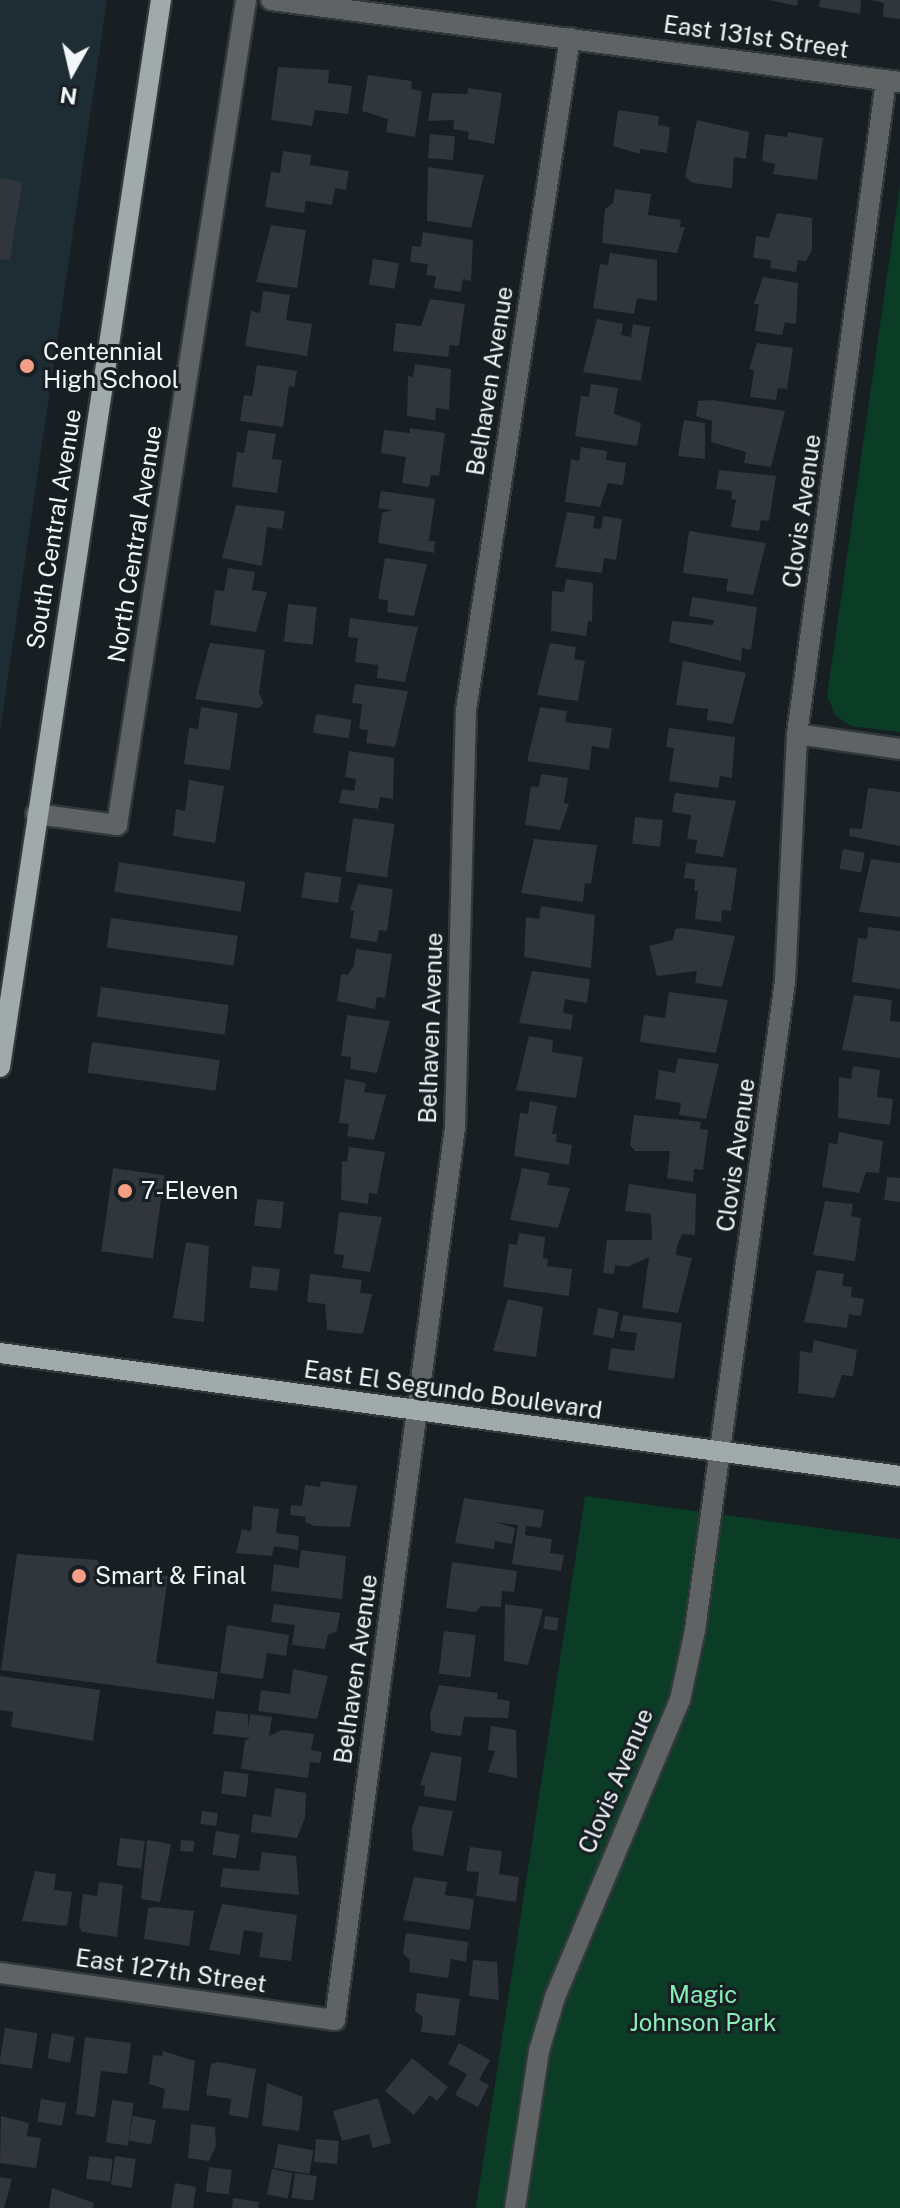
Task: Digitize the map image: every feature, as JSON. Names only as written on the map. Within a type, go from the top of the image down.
[{"type":"main road","name":"South Central Avenue","points":[[0,1067],[161,0]]},
{"type":"main road","name":"East El Segundo Boulevard","points":[[0,1353],[900,1476]]},
{"type":"street","name":"North Central Avenue","points":[[36,814],[117,825],[246,0]]},
{"type":"street","name":"East 131st Street","points":[[271,0],[893,81]]},
{"type":"street","name":"Belhaven Avenue","points":[[335,2020],[455,1128],[466,710],[570,38]]},
{"type":"street","name":"Clovis Avenue","points":[[515,2208],[539,2051],[555,1997],[680,1700],[723,1453],[792,920],[797,734],[893,81]]},
{"type":"street","points":[[797,734],[900,749]]},
{"type":"street","name":"East 127th Street","points":[[0,1973],[335,2020]]},
{"type":"shaded area","name":"Centennial High School","points":[[0,0],[107,0],[0,732]]},
{"type":"green space","points":[[900,185],[900,732],[851,726],[836,716],[827,696]]},
{"type":"green space","name":"Magic Johnson Park","points":[[585,1496],[900,1539],[900,2208],[476,2208]]},
{"type":"building","points":[[768,0],[798,0],[797,6]]},
{"type":"building","points":[[820,0],[861,0],[860,14],[819,7]]},
{"type":"building","points":[[871,0],[900,0],[900,19],[883,17],[884,3]]},
{"type":"building","points":[[278,67],[329,70],[328,83],[352,86],[348,114],[315,110],[312,126],[271,120]]},
{"type":"building","points":[[368,75],[412,81],[411,89],[422,91],[415,137],[386,132],[388,119],[362,111]]},
{"type":"building","points":[[468,88],[502,93],[494,144],[468,139],[469,132],[453,129],[454,120],[428,121],[432,93],[467,94]]},
{"type":"building","points":[[618,110],[659,116],[658,125],[670,127],[667,153],[640,149],[640,154],[613,146]]},
{"type":"building","points":[[697,120],[749,132],[746,159],[734,157],[732,188],[693,183],[685,177]]},
{"type":"building","points":[[788,132],[823,138],[817,180],[773,174],[775,164],[762,161],[765,134],[787,137]]},
{"type":"building","points":[[430,134],[455,136],[453,160],[428,158]]},
{"type":"building","points":[[283,151],[311,155],[310,165],[349,171],[346,190],[335,188],[332,205],[306,201],[304,213],[265,207],[271,172],[280,173]]},
{"type":"building","points":[[428,167],[484,175],[471,228],[427,221]]},
{"type":"building","points":[[0,178],[22,182],[10,260],[0,259]]},
{"type":"building","points":[[615,189],[651,194],[648,215],[681,220],[680,227],[685,227],[677,253],[602,243],[605,209],[613,203]]},
{"type":"building","points":[[777,213],[812,218],[812,250],[806,261],[798,260],[796,272],[770,268],[771,260],[753,258],[756,236],[769,238]]},
{"type":"building","points":[[271,225],[306,230],[297,288],[256,282]]},
{"type":"building","points":[[423,232],[473,240],[471,281],[463,279],[461,292],[434,288],[436,276],[426,275],[428,264],[410,262],[412,246],[421,247]]},
{"type":"building","points":[[610,253],[657,260],[657,301],[637,298],[634,314],[593,308],[600,264],[608,265]]},
{"type":"building","points":[[373,259],[399,263],[395,289],[369,285]]},
{"type":"building","points":[[763,277],[798,283],[796,324],[785,322],[782,335],[755,331],[759,304],[754,304]]},
{"type":"building","points":[[263,291],[290,295],[286,320],[312,324],[307,356],[245,346],[251,311],[260,313]]},
{"type":"building","points":[[430,299],[465,304],[459,346],[450,345],[448,357],[393,351],[396,323],[421,326]]},
{"type":"building","points":[[597,319],[623,324],[621,335],[631,337],[633,324],[650,327],[641,381],[583,372]]},
{"type":"building","points":[[757,343],[793,348],[787,389],[778,388],[776,400],[750,397],[754,370],[749,369]]},
{"type":"building","points":[[415,364],[451,369],[449,410],[436,408],[435,420],[407,416],[408,376],[413,377]]},
{"type":"building","points":[[257,365],[297,371],[294,387],[289,386],[283,427],[240,421],[244,395],[252,396]]},
{"type":"building","points":[[591,384],[618,388],[614,414],[641,423],[637,446],[575,436],[581,396],[589,397]]},
{"type":"building","points":[[712,400],[785,411],[771,467],[744,463],[746,452],[711,442],[712,421],[696,416],[698,401]]},
{"type":"building","points":[[684,420],[705,423],[705,459],[678,456]]},
{"type":"building","points":[[410,428],[445,433],[439,476],[431,475],[429,487],[402,483],[406,457],[381,453],[384,430],[410,433]]},
{"type":"building","points":[[248,430],[276,434],[272,459],[282,460],[277,493],[232,487],[237,452],[244,453]]},
{"type":"building","points":[[581,447],[607,451],[606,460],[626,463],[623,485],[608,483],[600,507],[565,502],[571,459],[579,461]]},
{"type":"building","points":[[719,470],[776,476],[769,521],[761,520],[759,531],[731,527],[736,500],[731,499],[732,491],[716,489]]},
{"type":"building","points":[[381,491],[435,499],[429,541],[435,541],[434,553],[378,543],[382,513],[392,510],[378,508]]},
{"type":"building","points":[[236,505],[285,511],[282,529],[267,527],[262,566],[222,558]]},
{"type":"building","points":[[567,512],[595,516],[593,528],[601,529],[603,516],[622,519],[616,560],[604,558],[602,573],[555,567]]},
{"type":"building","points":[[689,531],[766,543],[753,595],[726,591],[728,579],[683,573]]},
{"type":"building","points":[[385,558],[427,564],[414,616],[387,612],[388,600],[378,599]]},
{"type":"building","points":[[228,568],[255,572],[252,590],[267,592],[256,632],[210,625],[215,590],[224,591]]},
{"type":"building","points":[[566,579],[593,583],[592,622],[588,621],[586,636],[551,631],[552,591],[564,592]]},
{"type":"building","points":[[692,597],[757,607],[751,650],[742,648],[741,661],[669,642],[672,621],[713,625],[714,620],[689,616]]},
{"type":"building","points":[[288,604],[317,607],[313,645],[284,642]]},
{"type":"building","points":[[350,618],[418,627],[405,682],[377,678],[378,665],[355,662],[358,638],[348,637]]},
{"type":"building","points":[[210,643],[265,650],[259,693],[264,703],[259,708],[195,699]]},
{"type":"building","points":[[550,643],[576,647],[574,659],[585,661],[578,701],[537,695]]},
{"type":"building","points":[[683,661],[746,673],[733,724],[707,720],[708,709],[676,705]]},
{"type":"building","points":[[355,684],[408,691],[395,747],[366,743],[368,730],[359,729],[362,704],[352,703]]},
{"type":"building","points":[[201,707],[238,713],[230,770],[184,764],[189,728],[198,729]]},
{"type":"building","points":[[540,707],[567,711],[565,722],[612,728],[609,749],[592,746],[589,770],[527,761]]},
{"type":"building","points":[[316,714],[352,720],[349,738],[313,733]]},
{"type":"building","points":[[669,728],[735,737],[732,778],[720,776],[718,788],[669,781],[674,748],[666,747]]},
{"type":"building","points":[[349,751],[394,758],[393,799],[380,797],[378,809],[339,803],[342,789],[354,791],[356,779],[345,777]]},
{"type":"building","points":[[541,774],[568,778],[564,803],[569,804],[560,830],[525,825],[531,786],[539,787]]},
{"type":"building","points":[[189,780],[224,786],[215,843],[173,836],[176,809],[185,811]]},
{"type":"building","points":[[868,788],[900,792],[900,846],[849,836],[850,828],[862,829]]},
{"type":"building","points":[[675,793],[736,801],[723,857],[695,853],[697,840],[687,839],[691,815],[672,812]]},
{"type":"building","points":[[635,817],[663,820],[660,847],[632,844]]},
{"type":"building","points":[[353,818],[395,824],[387,877],[345,871]]},
{"type":"building","points":[[534,839],[597,845],[591,884],[585,883],[583,902],[521,893]]},
{"type":"building","points":[[843,849],[865,853],[861,873],[840,869]]},
{"type":"building","points":[[871,859],[900,863],[900,917],[859,912]]},
{"type":"building","points":[[119,862],[245,882],[241,912],[114,892]]},
{"type":"building","points":[[686,863],[737,868],[731,911],[722,910],[721,922],[695,919],[698,891],[694,891],[695,879],[684,878]]},
{"type":"building","points":[[305,872],[342,877],[338,903],[301,898]]},
{"type":"building","points":[[358,884],[393,889],[387,931],[379,930],[377,942],[350,938],[354,911],[350,910]]},
{"type":"building","points":[[541,906],[595,915],[591,968],[524,957],[526,917],[539,919]]},
{"type":"building","points":[[111,918],[238,936],[234,966],[107,948]]},
{"type":"building","points":[[868,927],[900,931],[900,989],[852,982],[858,938],[867,939]]},
{"type":"building","points":[[675,929],[735,936],[722,987],[695,983],[697,971],[657,976],[649,946],[673,940]]},
{"type":"building","points":[[356,949],[392,954],[385,998],[377,997],[375,1009],[337,1001],[341,974],[348,975],[354,965]]},
{"type":"building","points":[[532,971],[590,979],[587,1003],[565,999],[563,1013],[573,1015],[571,1030],[519,1023]]},
{"type":"building","points":[[101,987],[229,1005],[225,1035],[97,1017]]},
{"type":"building","points":[[669,992],[728,1000],[716,1053],[640,1042],[644,1015],[665,1018]]},
{"type":"building","points":[[854,995],[892,1000],[890,1021],[900,1022],[900,1058],[842,1050]]},
{"type":"building","points":[[347,1015],[390,1021],[377,1073],[350,1069],[351,1057],[341,1056]]},
{"type":"building","points":[[529,1036],[553,1040],[552,1052],[583,1057],[576,1098],[516,1090]]},
{"type":"building","points":[[92,1042],[220,1060],[215,1091],[88,1073]]},
{"type":"building","points":[[678,1058],[719,1064],[706,1119],[679,1115],[681,1103],[655,1099],[659,1070],[675,1073]]},
{"type":"building","points":[[853,1066],[880,1070],[877,1097],[893,1099],[890,1125],[838,1118],[839,1077],[851,1079]]},
{"type":"building","points":[[345,1079],[366,1083],[364,1092],[386,1095],[374,1140],[347,1136],[349,1124],[339,1123]]},
{"type":"building","points":[[530,1101],[557,1106],[552,1134],[557,1134],[556,1142],[572,1145],[569,1165],[514,1156],[520,1113],[528,1114]]},
{"type":"building","points":[[634,1115],[701,1122],[700,1129],[708,1130],[703,1170],[694,1169],[693,1182],[667,1178],[670,1151],[635,1151],[630,1145]]},
{"type":"building","points":[[839,1132],[883,1141],[879,1173],[866,1172],[859,1193],[822,1187],[829,1143],[837,1144]]},
{"type":"building","points":[[349,1147],[385,1152],[377,1194],[369,1193],[368,1204],[341,1200],[342,1161],[347,1162]]},
{"type":"building","points":[[113,1168],[164,1175],[153,1258],[101,1251]]},
{"type":"building","points":[[522,1168],[550,1173],[547,1185],[570,1188],[558,1228],[510,1220]]},
{"type":"building","points":[[887,1177],[900,1178],[900,1202],[884,1200]]},
{"type":"building","points":[[629,1184],[696,1194],[695,1235],[682,1234],[677,1246],[676,1255],[692,1258],[678,1313],[642,1308],[649,1257],[628,1267],[615,1265],[614,1274],[603,1273],[607,1240],[652,1240],[651,1214],[625,1211]]},
{"type":"building","points":[[257,1199],[284,1202],[281,1229],[254,1226]]},
{"type":"building","points":[[825,1201],[853,1204],[851,1216],[861,1218],[855,1261],[813,1255]]},
{"type":"building","points":[[339,1212],[382,1217],[370,1272],[342,1268],[344,1255],[334,1254]]},
{"type":"building","points":[[519,1233],[545,1237],[543,1258],[548,1259],[547,1266],[572,1269],[569,1296],[503,1287],[509,1244],[517,1245]]},
{"type":"building","points":[[186,1242],[209,1246],[204,1322],[173,1318]]},
{"type":"building","points":[[252,1266],[280,1269],[278,1291],[250,1288]]},
{"type":"building","points":[[817,1270],[844,1274],[842,1286],[852,1287],[851,1297],[864,1299],[861,1316],[849,1314],[847,1328],[804,1322]]},
{"type":"building","points":[[310,1274],[362,1280],[360,1293],[372,1294],[363,1334],[327,1330],[325,1304],[307,1302]]},
{"type":"building","points":[[508,1299],[543,1307],[536,1357],[493,1351]]},
{"type":"building","points":[[598,1308],[619,1312],[613,1339],[593,1335]]},
{"type":"building","points":[[623,1315],[682,1323],[674,1379],[608,1370],[611,1348],[634,1351],[637,1333],[620,1331]]},
{"type":"building","points":[[814,1340],[857,1350],[853,1376],[842,1375],[834,1398],[798,1393],[800,1351],[812,1353]]},
{"type":"building","points":[[321,1481],[357,1486],[350,1527],[314,1526],[305,1522],[306,1517],[290,1515],[291,1505],[302,1506],[305,1485],[320,1487]]},
{"type":"building","points":[[464,1498],[544,1510],[541,1528],[526,1526],[525,1535],[552,1539],[550,1553],[564,1555],[561,1571],[512,1564],[518,1525],[495,1522],[515,1528],[512,1544],[495,1541],[494,1549],[455,1543]]},
{"type":"building","points":[[253,1506],[279,1509],[276,1533],[299,1536],[298,1550],[274,1546],[272,1556],[236,1553],[242,1529],[251,1531]]},
{"type":"building","points":[[301,1550],[346,1556],[342,1599],[271,1591],[274,1564],[299,1568]]},
{"type":"building","points":[[17,1554],[97,1560],[101,1567],[168,1576],[156,1663],[218,1672],[214,1699],[1,1670]]},
{"type":"building","points":[[452,1562],[517,1571],[514,1592],[502,1591],[501,1607],[481,1606],[476,1612],[446,1608]]},
{"type":"building","points":[[274,1604],[340,1613],[337,1631],[328,1635],[325,1649],[292,1645],[295,1625],[271,1622]]},
{"type":"building","points":[[505,1604],[543,1609],[528,1665],[504,1661]]},
{"type":"building","points":[[545,1616],[559,1618],[557,1631],[543,1629]]},
{"type":"building","points":[[227,1625],[289,1635],[286,1656],[267,1653],[263,1679],[220,1673]]},
{"type":"building","points":[[444,1631],[476,1635],[471,1678],[439,1674]]},
{"type":"building","points":[[293,1669],[328,1676],[317,1719],[258,1711],[261,1690],[290,1694]]},
{"type":"building","points":[[0,1676],[100,1690],[93,1741],[11,1727],[13,1712],[0,1710]]},
{"type":"building","points":[[439,1685],[498,1693],[497,1699],[510,1701],[508,1718],[464,1717],[461,1736],[436,1733],[431,1730],[430,1714]]},
{"type":"building","points":[[216,1711],[248,1714],[248,1729],[250,1714],[272,1717],[269,1736],[282,1730],[314,1734],[311,1750],[322,1752],[320,1763],[310,1762],[308,1778],[241,1769],[245,1741],[250,1738],[213,1734]]},
{"type":"building","points":[[491,1726],[516,1730],[517,1778],[488,1772],[495,1751],[488,1750]]},
{"type":"building","points":[[431,1752],[462,1757],[456,1801],[424,1796],[425,1786],[420,1785]]},
{"type":"building","points":[[224,1771],[249,1774],[246,1797],[221,1794]]},
{"type":"building","points":[[275,1788],[306,1793],[305,1818],[297,1838],[251,1832],[253,1814],[271,1817]]},
{"type":"building","points":[[419,1806],[453,1811],[443,1856],[413,1851],[412,1828]]},
{"type":"building","points":[[202,1811],[218,1813],[216,1826],[200,1824]]},
{"type":"building","points":[[216,1831],[240,1835],[236,1858],[212,1855]]},
{"type":"building","points":[[120,1838],[145,1841],[141,1869],[117,1866]]},
{"type":"building","points":[[147,1840],[171,1844],[160,1902],[141,1899]]},
{"type":"building","points":[[181,1840],[194,1841],[193,1852],[180,1851]]},
{"type":"building","points":[[470,1847],[502,1851],[499,1874],[519,1877],[516,1902],[476,1896],[479,1872],[466,1871]]},
{"type":"building","points":[[262,1852],[296,1856],[299,1895],[220,1887],[223,1868],[259,1871]]},
{"type":"building","points":[[35,1871],[56,1874],[54,1890],[72,1892],[67,1926],[22,1921]]},
{"type":"building","points":[[414,1877],[447,1882],[445,1895],[474,1899],[470,1930],[403,1920]]},
{"type":"building","points":[[99,1882],[123,1885],[117,1937],[82,1932],[79,1926],[83,1894],[97,1896]]},
{"type":"building","points":[[222,1904],[297,1915],[291,1961],[259,1957],[263,1933],[244,1930],[240,1955],[209,1950]]},
{"type":"building","points":[[148,1908],[194,1911],[189,1946],[144,1939]]},
{"type":"building","points":[[406,1933],[468,1942],[466,1962],[451,1959],[448,1978],[409,1972],[410,1960],[403,1953]]},
{"type":"building","points":[[473,1960],[497,1962],[499,2000],[469,1996]]},
{"type":"building","points":[[417,1993],[460,1999],[455,2036],[421,2032],[423,2017],[415,2011]]},
{"type":"building","points":[[5,2028],[38,2033],[32,2069],[0,2064]]},
{"type":"building","points":[[52,2033],[75,2037],[70,2063],[47,2059]]},
{"type":"building","points":[[85,2037],[131,2043],[127,2074],[101,2071],[95,2117],[76,2114]]},
{"type":"building","points":[[459,2043],[490,2060],[479,2080],[489,2085],[478,2107],[455,2095],[467,2074],[448,2064]]},
{"type":"building","points":[[163,2051],[195,2061],[189,2111],[162,2108],[165,2089],[149,2084],[153,2055],[162,2056]]},
{"type":"building","points":[[412,2058],[448,2087],[437,2101],[430,2095],[414,2115],[385,2091]]},
{"type":"building","points":[[218,2062],[256,2069],[248,2118],[229,2115],[231,2099],[206,2095],[211,2064]]},
{"type":"building","points":[[267,2083],[303,2097],[299,2131],[262,2126]]},
{"type":"building","points":[[378,2098],[391,2143],[373,2148],[369,2134],[342,2141],[333,2111]]},
{"type":"building","points":[[41,2099],[66,2103],[62,2126],[37,2122]]},
{"type":"building","points":[[112,2100],[134,2103],[128,2146],[106,2143]]},
{"type":"building","points":[[1,2116],[29,2123],[27,2136],[41,2138],[36,2168],[0,2163]]},
{"type":"building","points":[[133,2116],[156,2120],[151,2145],[129,2141]]},
{"type":"building","points":[[191,2124],[215,2127],[216,2146],[209,2161],[188,2158]]},
{"type":"building","points":[[316,2139],[339,2141],[337,2164],[314,2162]]},
{"type":"building","points":[[278,2144],[313,2150],[309,2174],[274,2168]]},
{"type":"building","points":[[89,2156],[113,2159],[110,2182],[86,2179]]},
{"type":"building","points":[[115,2156],[136,2159],[132,2188],[111,2185]]},
{"type":"building","points":[[209,2167],[232,2170],[229,2195],[206,2192]]},
{"type":"building","points":[[272,2169],[293,2173],[288,2199],[267,2195]]},
{"type":"building","points":[[295,2173],[317,2176],[313,2201],[292,2198]]},
{"type":"building","points":[[0,2177],[12,2179],[4,2208],[0,2208]]},
{"type":"building","points":[[175,2183],[196,2187],[193,2208],[171,2208]]},
{"type":"building","points":[[52,2188],[94,2203],[93,2208],[49,2208]]},
{"type":"building","points":[[233,2198],[259,2202],[258,2208],[232,2208]]},
{"type":"place","name":"Centennial High School","points":[[27,366]]},
{"type":"place","name":"7-Eleven","points":[[125,1191]]},
{"type":"place","name":"Smart & Final","points":[[79,1576]]}]
